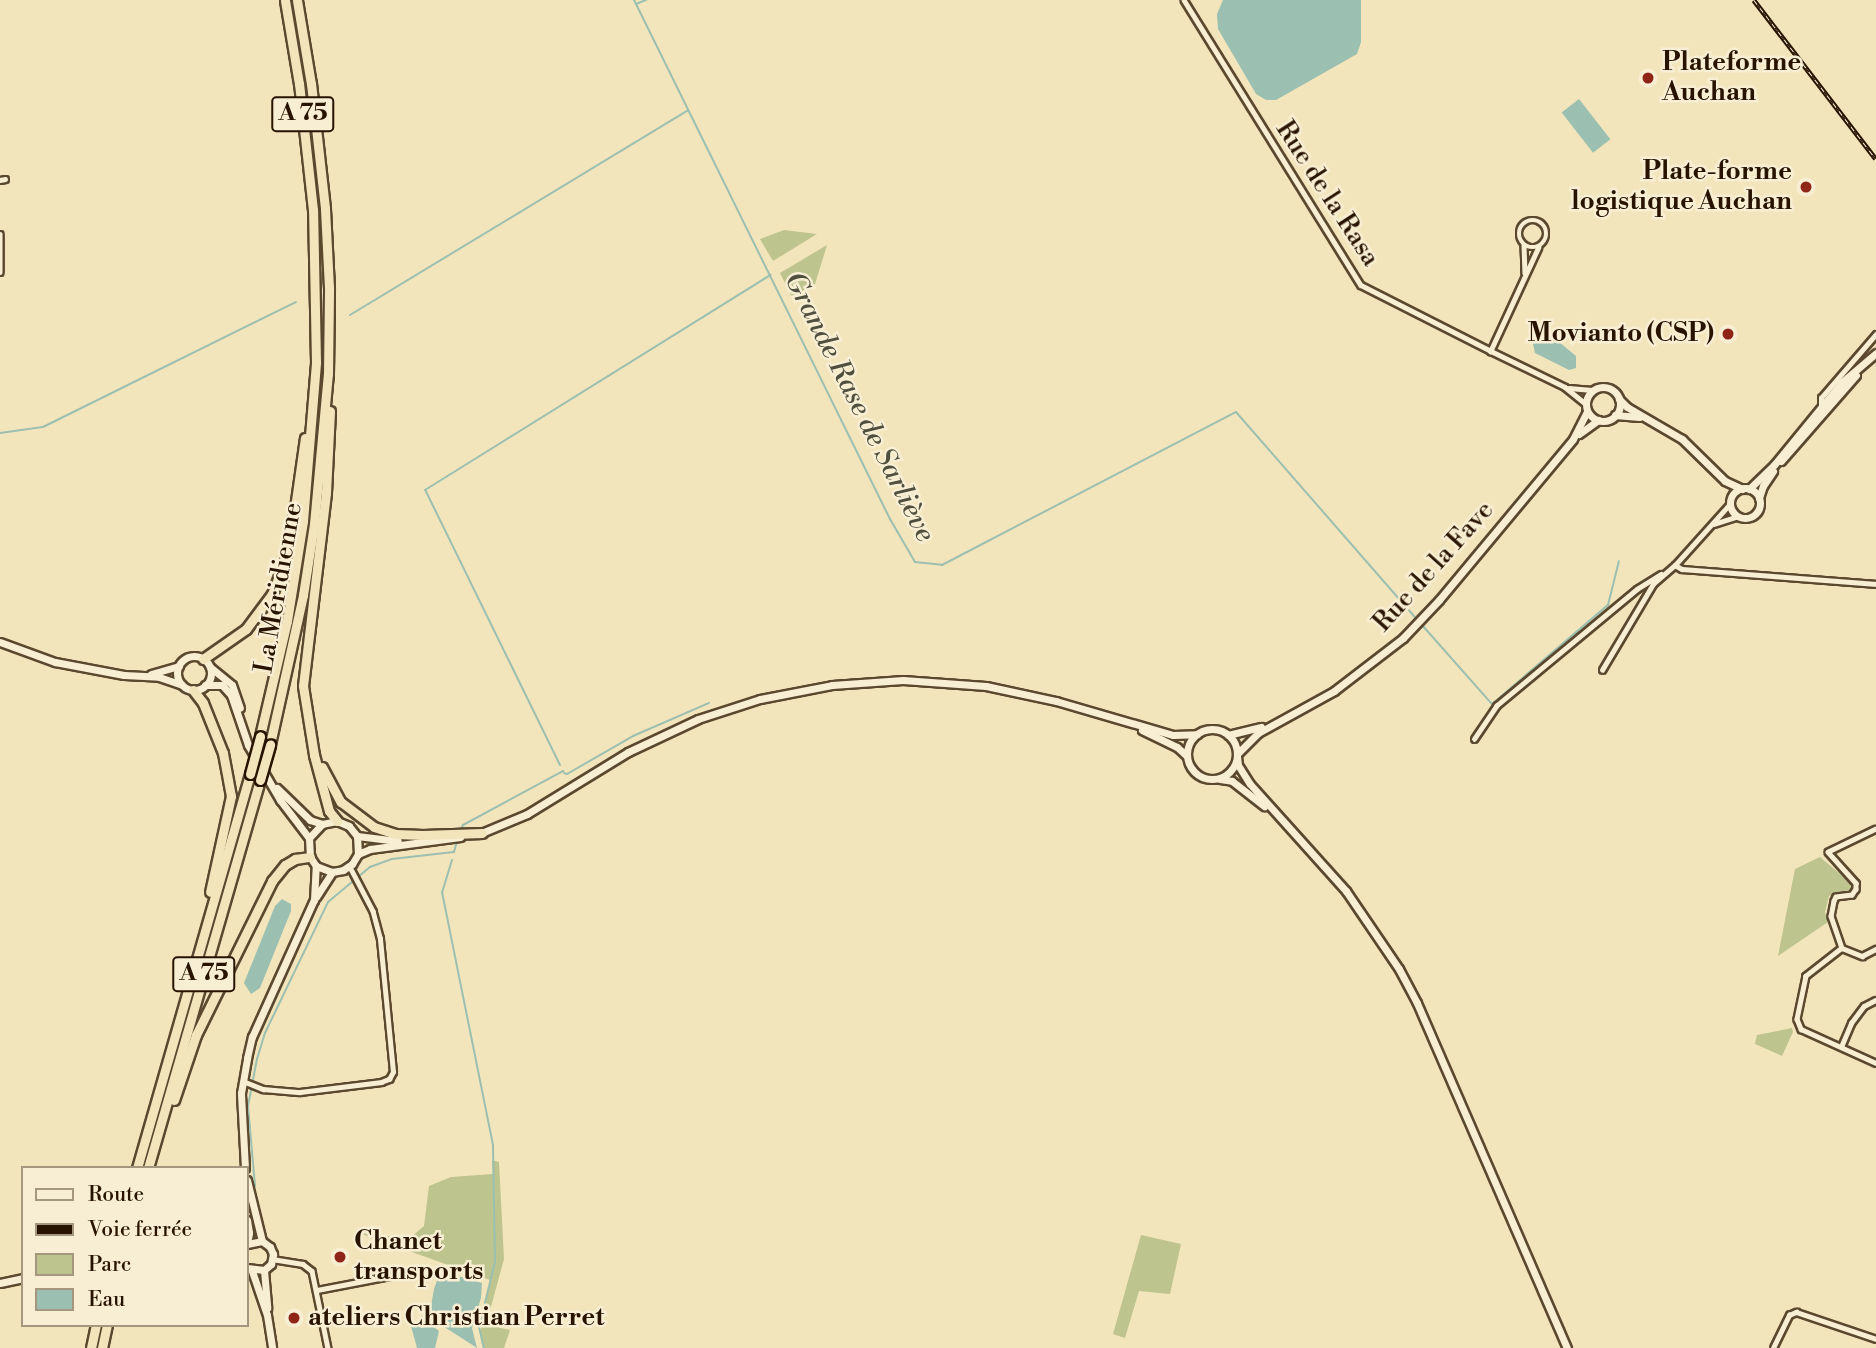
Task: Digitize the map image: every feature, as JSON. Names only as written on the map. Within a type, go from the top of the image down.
[{"type":"highway","name":"La Méridienne","points":[[138,1166],[260,736],[287,621],[303,521],[315,381],[313,209],[299,84],[285,0]]},
{"type":"highway","name":"La Méridienne","points":[[150,1166],[270,744],[303,594],[317,498],[328,374],[329,288],[324,198],[311,84],[297,0]]},
{"type":"highway","points":[[328,374],[330,408],[326,493],[304,660],[305,708],[325,799],[337,821]]},
{"type":"highway","points":[[203,659],[231,642],[258,616],[285,564],[315,381]]},
{"type":"highway","points":[[193,690],[203,703],[223,753],[230,796],[206,929]]},
{"type":"highway","points":[[305,708],[316,749],[331,787],[355,815],[374,827],[395,834],[482,833]]},
{"type":"highway","points":[[150,1166],[196,1035],[256,911],[272,881],[285,865],[295,859],[310,857]]},
{"type":"highway","points":[[91,1348],[96,1327]]},
{"type":"highway","points":[[102,1348],[107,1327]]},
{"type":"main road","points":[[1731,502],[1774,465],[1821,405],[1874,355]]},
{"type":"main road","points":[[1709,466],[1738,516],[1747,518],[1755,514],[1760,507],[1759,498],[1763,486],[1874,355]]},
{"type":"main road","points":[[1649,420],[1624,414],[1598,420],[1587,407],[1592,390],[1607,387],[1626,407],[1649,420],[1682,439],[1734,487],[1745,489],[1759,498]]},
{"type":"main road","points":[[1615,415],[1619,399]]},
{"type":"main road","name":"Rue de la Fave","points":[[1573,439],[1587,407]]},
{"type":"main road","name":"Rue de la Fave","points":[[1237,755],[1258,733],[1310,705],[1380,657],[1425,616],[1573,439],[1598,420]]},
{"type":"main road","points":[[0,642],[55,662],[170,679],[193,690],[216,684],[226,688],[248,745],[280,800],[309,838],[310,857],[316,866],[332,872]]},
{"type":"main road","points":[[139,675],[178,666],[188,657],[203,659],[236,692],[250,742],[280,793],[310,820],[322,824],[337,821],[349,826],[356,836],[358,854]]},
{"type":"main road","points":[[178,666],[177,674],[182,685]]},
{"type":"main road","points":[[205,685],[210,677],[210,667]]},
{"type":"main road","points":[[245,1166],[246,1082],[252,1037],[314,900],[332,872],[349,866],[358,854],[370,849],[482,833],[527,814],[616,759],[661,735],[726,709],[795,691],[870,681],[946,682],[1020,692],[1173,735],[1185,737],[1213,729],[1228,735],[1237,755],[1238,765],[1250,784],[1346,891],[1399,969],[1417,1003],[1567,1348]]},
{"type":"main road","name":"Rue de la Fave","points":[[1228,735],[1257,729],[1310,705]]},
{"type":"main road","points":[[1112,718],[1158,737],[1186,755]]},
{"type":"main road","points":[[1197,733],[1187,747],[1186,755],[1191,770],[1205,779],[1232,781],[1278,818]]},
{"type":"main road","points":[[1220,779],[1232,770],[1237,755]]},
{"type":"main road","points":[[309,838],[322,824]]},
{"type":"main road","points":[[356,836],[409,843]]},
{"type":"main road","points":[[314,900],[316,866]]},
{"type":"main road","points":[[248,1184],[262,1241],[270,1247],[272,1259],[264,1270],[272,1348]]},
{"type":"main road","points":[[248,1243],[262,1241]]},
{"type":"main road","points":[[264,1270],[250,1269],[267,1315]]},
{"type":"main road","points":[[0,1283],[21,1278]]},
{"type":"street","name":"Rue de la Rasa","points":[[1185,0],[1191,15],[1361,285],[1491,351]]},
{"type":"street","points":[[1525,277],[1524,245],[1519,238],[1520,229],[1526,221],[1535,220],[1543,224],[1547,233],[1491,351],[1565,387],[1587,407]]},
{"type":"street","points":[[0,234],[0,272]]},
{"type":"street","points":[[1524,245],[1539,247]]},
{"type":"street","points":[[1796,444],[1821,410],[1821,398],[1876,334]]},
{"type":"street","points":[[1565,387],[1592,390]]},
{"type":"street","points":[[1474,739],[1496,706],[1637,589],[1675,565],[1731,502]]},
{"type":"street","points":[[1710,526],[1738,516]]},
{"type":"street","points":[[1675,565],[1682,569],[1876,584]]},
{"type":"street","points":[[1602,670],[1661,574]]},
{"type":"street","points":[[1842,948],[1830,910],[1836,897],[1855,893],[1856,883],[1828,852],[1876,829]]},
{"type":"street","points":[[246,1082],[256,1086],[300,1092],[381,1083],[389,1079],[393,1072],[380,939],[373,912],[349,866]]},
{"type":"street","points":[[1842,948],[1862,956],[1876,949]]},
{"type":"street","points":[[1842,948],[1806,976],[1797,1019],[1801,1030],[1876,1063]]},
{"type":"street","points":[[1841,1048],[1851,1023],[1864,1006],[1876,1000]]},
{"type":"street","points":[[272,1259],[303,1264],[312,1271],[328,1348]]},
{"type":"street","points":[[317,1290],[395,1275]]},
{"type":"street","points":[[1773,1348],[1789,1315],[1800,1312],[1876,1339]]},
{"type":"green space","points":[[784,230],[817,234],[773,261],[760,239]]},
{"type":"green space","points":[[827,245],[815,284],[792,297],[780,273]]},
{"type":"green space","points":[[1820,857],[1850,882],[1851,889],[1829,896],[1825,912],[1828,922],[1778,956],[1795,869]]},
{"type":"green space","points":[[1792,1028],[1793,1032],[1782,1056],[1755,1044],[1757,1035]]},
{"type":"green space","points":[[492,1160],[499,1162],[504,1259],[486,1325],[510,1330],[504,1348],[484,1348],[480,1333],[490,1280],[359,1233],[403,1238],[412,1236],[424,1226],[429,1186],[451,1177],[493,1174]]},
{"type":"green space","points":[[1141,1235],[1181,1244],[1170,1294],[1139,1291],[1125,1338],[1113,1334]]},
{"type":"water","points":[[1223,0],[1361,0],[1361,42],[1357,54],[1276,100],[1266,100],[1256,94],[1218,29],[1217,14]]},
{"type":"water","points":[[1579,99],[1610,139],[1593,153],[1562,113]]},
{"type":"water","points":[[1547,332],[1576,356],[1576,368],[1569,370],[1535,353],[1533,344],[1540,333]]},
{"type":"water","points":[[282,899],[291,904],[291,911],[260,988],[251,994],[244,983],[275,906]]},
{"type":"water","points":[[444,1272],[482,1283],[481,1298],[472,1328],[477,1348],[429,1317],[434,1289],[439,1275]]},
{"type":"water","points":[[421,1322],[428,1323],[439,1331],[435,1348],[417,1348],[411,1326]]},
{"type":"waterway","name":"Grande Rase de Sarliève","points":[[634,0],[636,4],[646,0]]},
{"type":"waterway","name":"Grande Rase de Sarliève","points":[[636,4],[890,519],[915,562],[942,565],[1236,412],[1416,618]]},
{"type":"waterway","points":[[350,315],[687,111]]},
{"type":"waterway","points":[[560,765],[425,490],[770,275]]},
{"type":"waterway","points":[[0,433],[43,427],[296,302]]},
{"type":"waterway","name":"Grande Rase de Sarliève","points":[[1422,625],[1492,704],[1608,605],[1619,561]]},
{"type":"waterway","points":[[564,773],[567,774],[633,736],[709,703]]},
{"type":"waterway","points":[[461,829],[463,825],[563,771]]},
{"type":"waterway","points":[[358,877],[370,867],[392,859],[454,852],[457,841]]},
{"type":"waterway","points":[[452,860],[442,892],[493,1146],[495,1262],[479,1327],[484,1348]]},
{"type":"waterway","points":[[255,1186],[248,1106],[265,1033],[328,902],[354,880]]},
{"type":"railway","points":[[1754,0],[1876,159]]},
{"type":"place","name":"Plateforme Auchan","points":[[1648,78]]},
{"type":"place","name":"Plate-forme logistique Auchan","points":[[1806,187]]},
{"type":"place","name":"Movianto (CSP)","points":[[1728,334]]},
{"type":"place","name":"Chanet transports","points":[[340,1257]]},
{"type":"place","name":"ateliers Christian Perret","points":[[294,1318]]}]
